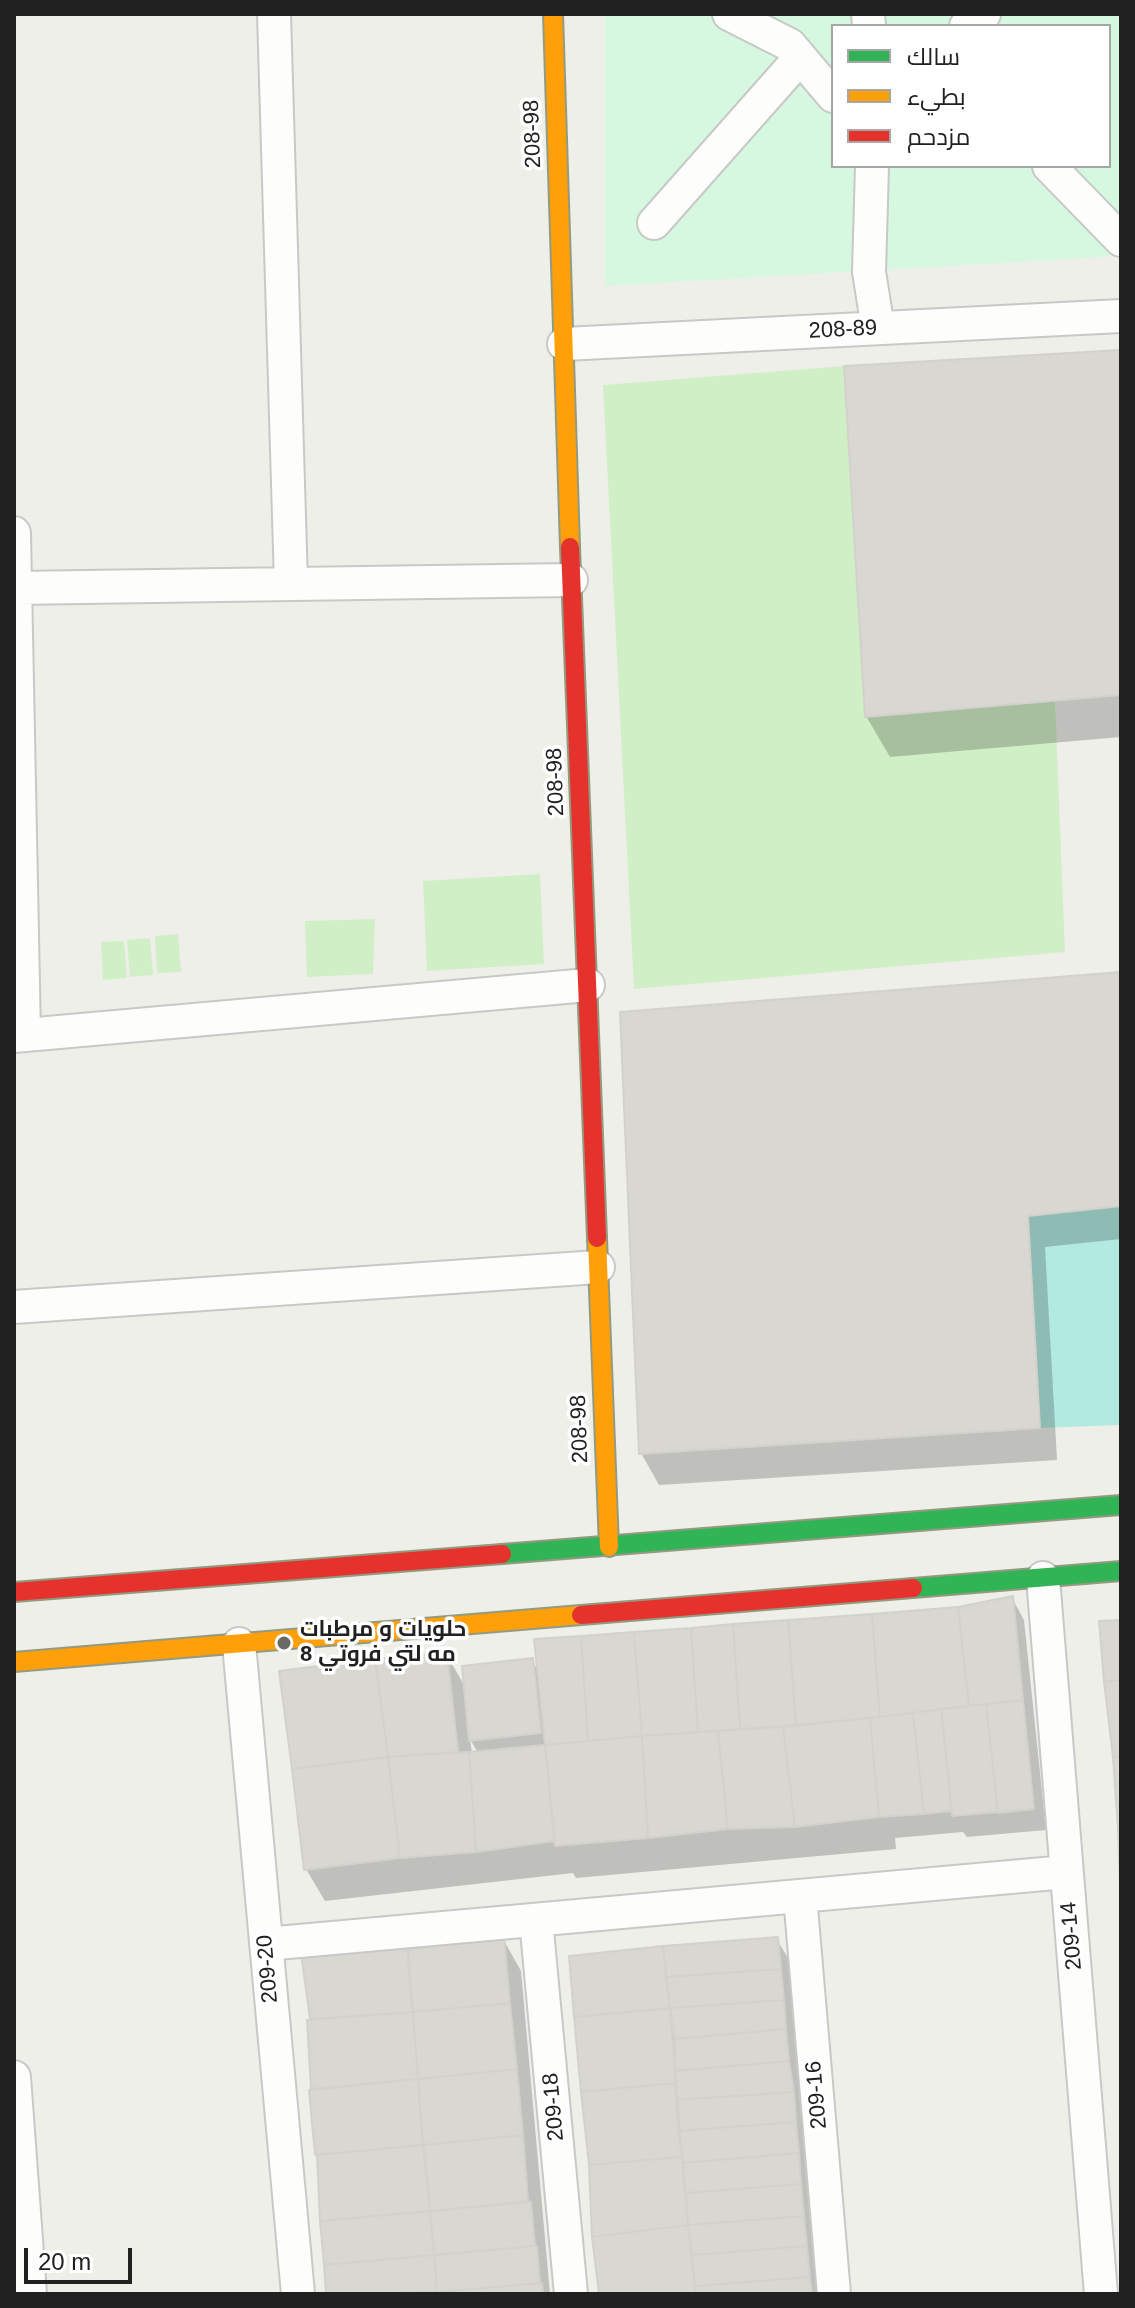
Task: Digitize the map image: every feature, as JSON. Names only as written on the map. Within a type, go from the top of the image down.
[{"type":"main road","name":"208-98","points":[[553,14],[571,580],[609,1547]]},
{"type":"main road","points":[[14,1592],[79,1594],[1121,1505]]},
{"type":"main road","points":[[14,1662],[82,1650],[239,1644],[1121,1571]]},
{"type":"street","points":[[274,14],[291,584]]},
{"type":"street","points":[[729,14],[790,45],[831,94]]},
{"type":"street","points":[[654,223],[799,59]]},
{"type":"street","points":[[872,168],[869,272],[878,328]]},
{"type":"street","points":[[1051,168],[1121,240]]},
{"type":"street","name":"208-89","points":[[564,344],[1121,316]]},
{"type":"street","points":[[14,533],[19,1035],[588,985]]},
{"type":"street","points":[[15,588],[571,580]]},
{"type":"street","points":[[14,1307],[598,1267]]},
{"type":"street","name":"209-14","points":[[1043,1578],[1101,2294]]},
{"type":"street","name":"209-20","points":[[239,1644],[298,2294]]},
{"type":"street","points":[[266,1944],[1066,1872]]},
{"type":"street","name":"209-16","points":[[800,1896],[834,2294]]},
{"type":"street","name":"209-18","points":[[536,1920],[571,2294]]},
{"type":"street","points":[[14,2077],[30,2294]]},
{"type":"green space","points":[[605,14],[1121,14],[1121,256],[605,286]]},
{"type":"green space","points":[[844,366],[865,717],[1055,701],[1065,952],[634,989],[603,385]]},
{"type":"green space","points":[[540,874],[544,964],[427,971],[423,881]]},
{"type":"green space","points":[[375,919],[373,974],[307,977],[305,921]]},
{"type":"green space","points":[[178,934],[181,972],[157,973],[155,936]]},
{"type":"green space","points":[[150,938],[153,975],[130,977],[127,940]]},
{"type":"green space","points":[[124,941],[127,978],[103,980],[101,942]]},
{"type":"shaded area","points":[[1121,1206],[1121,1425],[1040,1428],[1028,1216]]},
{"type":"building","points":[[1121,350],[1121,695],[865,717],[844,366]]},
{"type":"building","points":[[1121,972],[1121,1206],[1028,1216],[1040,1428],[639,1454],[620,1012]]},
{"type":"building","points":[[1013,1596],[1023,1700],[969,1706],[958,1607]]},
{"type":"building","points":[[958,1607],[969,1706],[880,1717],[872,1614]]},
{"type":"building","points":[[872,1614],[880,1717],[796,1725],[788,1620]]},
{"type":"building","points":[[788,1620],[796,1725],[740,1729],[733,1624]]},
{"type":"building","points":[[1121,1620],[1121,1680],[1104,1682],[1099,1621]]},
{"type":"building","points":[[733,1624],[740,1729],[698,1732],[691,1628]]},
{"type":"building","points":[[691,1628],[698,1732],[642,1736],[634,1632]]},
{"type":"building","points":[[634,1632],[642,1736],[588,1741],[581,1636]]},
{"type":"building","points":[[581,1636],[588,1741],[545,1745],[534,1639]]},
{"type":"building","points":[[447,1652],[458,1752],[388,1757],[375,1659]]},
{"type":"building","points":[[533,1658],[541,1733],[469,1741],[462,1666]]},
{"type":"building","points":[[375,1659],[388,1757],[292,1769],[279,1671]]},
{"type":"building","points":[[1121,1680],[1121,1756],[1113,1757],[1104,1682]]},
{"type":"building","points":[[1023,1700],[1034,1809],[998,1813],[986,1704]]},
{"type":"building","points":[[986,1704],[998,1812],[952,1816],[941,1709]]},
{"type":"building","points":[[941,1709],[952,1811],[924,1814],[913,1713]]},
{"type":"building","points":[[913,1713],[924,1814],[879,1817],[870,1718]]},
{"type":"building","points":[[870,1718],[879,1817],[795,1827],[783,1727]]},
{"type":"building","points":[[783,1727],[795,1827],[728,1829],[718,1731]]},
{"type":"building","points":[[718,1731],[728,1829],[648,1838],[642,1736]]},
{"type":"building","points":[[642,1736],[648,1838],[555,1846],[545,1745]]},
{"type":"building","points":[[545,1745],[555,1841],[476,1852],[469,1752]]},
{"type":"building","points":[[469,1752],[476,1852],[400,1858],[388,1757]]},
{"type":"building","points":[[1121,1756],[1121,1829],[1118,1829],[1113,1757]]},
{"type":"building","points":[[388,1757],[400,1858],[304,1870],[292,1769]]},
{"type":"building","points":[[1118,1829],[1121,1829],[1121,1908]]},
{"type":"building","points":[[504,1937],[510,2003],[413,2012],[408,1946]]},
{"type":"building","points":[[778,1937],[781,1969],[666,1977],[663,1946]]},
{"type":"building","points":[[407,1946],[412,2012],[310,2019],[301,1953]]},
{"type":"building","points":[[663,1946],[670,2008],[574,2017],[569,1956]]},
{"type":"building","points":[[781,1969],[784,2000],[670,2008],[666,1977]]},
{"type":"building","points":[[784,2000],[786,2029],[675,2039],[670,2008]]},
{"type":"building","points":[[510,2003],[517,2069],[418,2079],[413,2012]]},
{"type":"building","points":[[670,2008],[676,2083],[581,2092],[574,2017]]},
{"type":"building","points":[[413,2012],[418,2079],[311,2089],[307,2020]]},
{"type":"building","points":[[786,2029],[789,2061],[675,2071],[675,2039]]},
{"type":"building","points":[[789,2061],[794,2092],[676,2100],[675,2071]]},
{"type":"building","points":[[517,2069],[523,2135],[423,2145],[418,2079]]},
{"type":"building","points":[[418,2079],[423,2145],[315,2155],[309,2090]]},
{"type":"building","points":[[676,2083],[682,2157],[589,2165],[581,2092]]},
{"type":"building","points":[[794,2092],[796,2122],[678,2131],[676,2100]]},
{"type":"building","points":[[796,2122],[799,2153],[683,2163],[678,2131]]},
{"type":"building","points":[[523,2135],[528,2201],[430,2211],[423,2145]]},
{"type":"building","points":[[424,2145],[430,2211],[320,2221],[317,2155]]},
{"type":"building","points":[[799,2153],[801,2184],[686,2193],[683,2163]]},
{"type":"building","points":[[682,2157],[688,2225],[592,2237],[589,2165]]},
{"type":"building","points":[[801,2184],[804,2216],[688,2225],[686,2193]]},
{"type":"building","points":[[531,2202],[535,2246],[434,2255],[430,2211]]},
{"type":"building","points":[[430,2211],[434,2255],[324,2265],[320,2221]]},
{"type":"building","points":[[804,2216],[807,2246],[692,2255],[688,2225]]},
{"type":"building","points":[[688,2225],[696,2294],[599,2294],[592,2237]]},
{"type":"building","points":[[537,2246],[540,2283],[437,2292],[434,2255]]},
{"type":"building","points":[[807,2246],[810,2277],[695,2286],[692,2255]]},
{"type":"building","points":[[434,2255],[437,2292],[326,2294],[324,2265]]},
{"type":"building","points":[[810,2277],[812,2294],[696,2294],[695,2286]]},
{"type":"building","points":[[542,2283],[543,2294],[437,2294],[437,2292]]},
{"type":"traffic: fast","points":[[502,1554],[1121,1505]]},
{"type":"traffic: fast","points":[[913,1588],[1121,1571]]},
{"type":"traffic: slow","points":[[553,14],[570,547]]},
{"type":"traffic: slow","points":[[597,1238],[609,1547]]},
{"type":"traffic: slow","points":[[14,1662],[581,1615]]},
{"type":"traffic: jam","points":[[570,547],[597,1238]]},
{"type":"traffic: jam","points":[[14,1592],[502,1554]]},
{"type":"traffic: jam","points":[[581,1615],[913,1588]]},
{"type":"place","name":"حلويات و مرطبات مه لتي فروتي 8","points":[[284,1643]]}]
